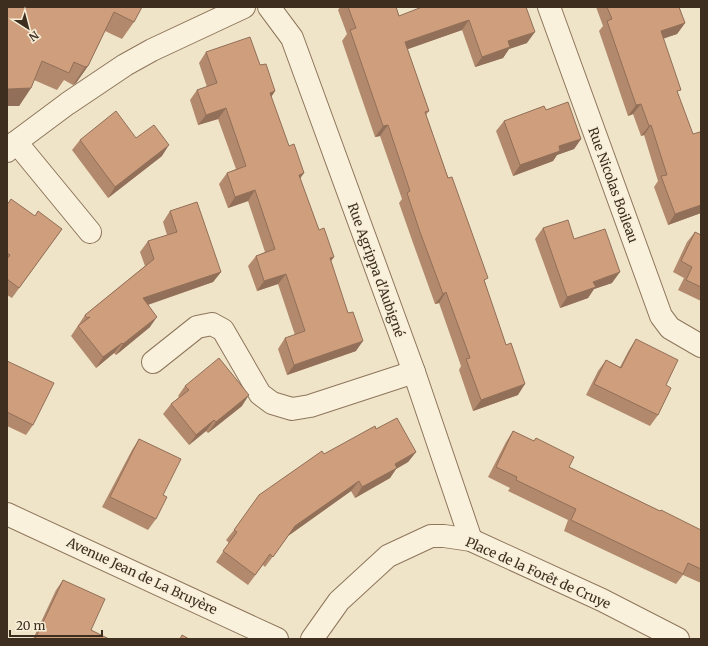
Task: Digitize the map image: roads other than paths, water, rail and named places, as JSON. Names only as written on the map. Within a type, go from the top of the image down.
[{"type":"street","points":[[90,232],[12,147],[67,104],[125,65],[152,50],[244,7]]},
{"type":"street","name":"Rue Agrippa d'Aubigné","points":[[269,7],[292,38],[414,372],[471,540]]},
{"type":"street","name":"Rue Nicolas Boileau","points":[[549,7],[661,316],[670,328],[701,346]]},
{"type":"street","points":[[153,362],[197,327],[212,324],[223,330],[260,394],[272,404],[292,409],[310,406],[414,372]]},
{"type":"street","name":"Avenue Jean de La Bruyère","points":[[7,514],[276,639]]},
{"type":"street","name":"Place de la Forêt de Cruye","points":[[312,639],[339,601],[388,556],[431,536],[444,536],[471,540],[602,600],[678,639]]}]
